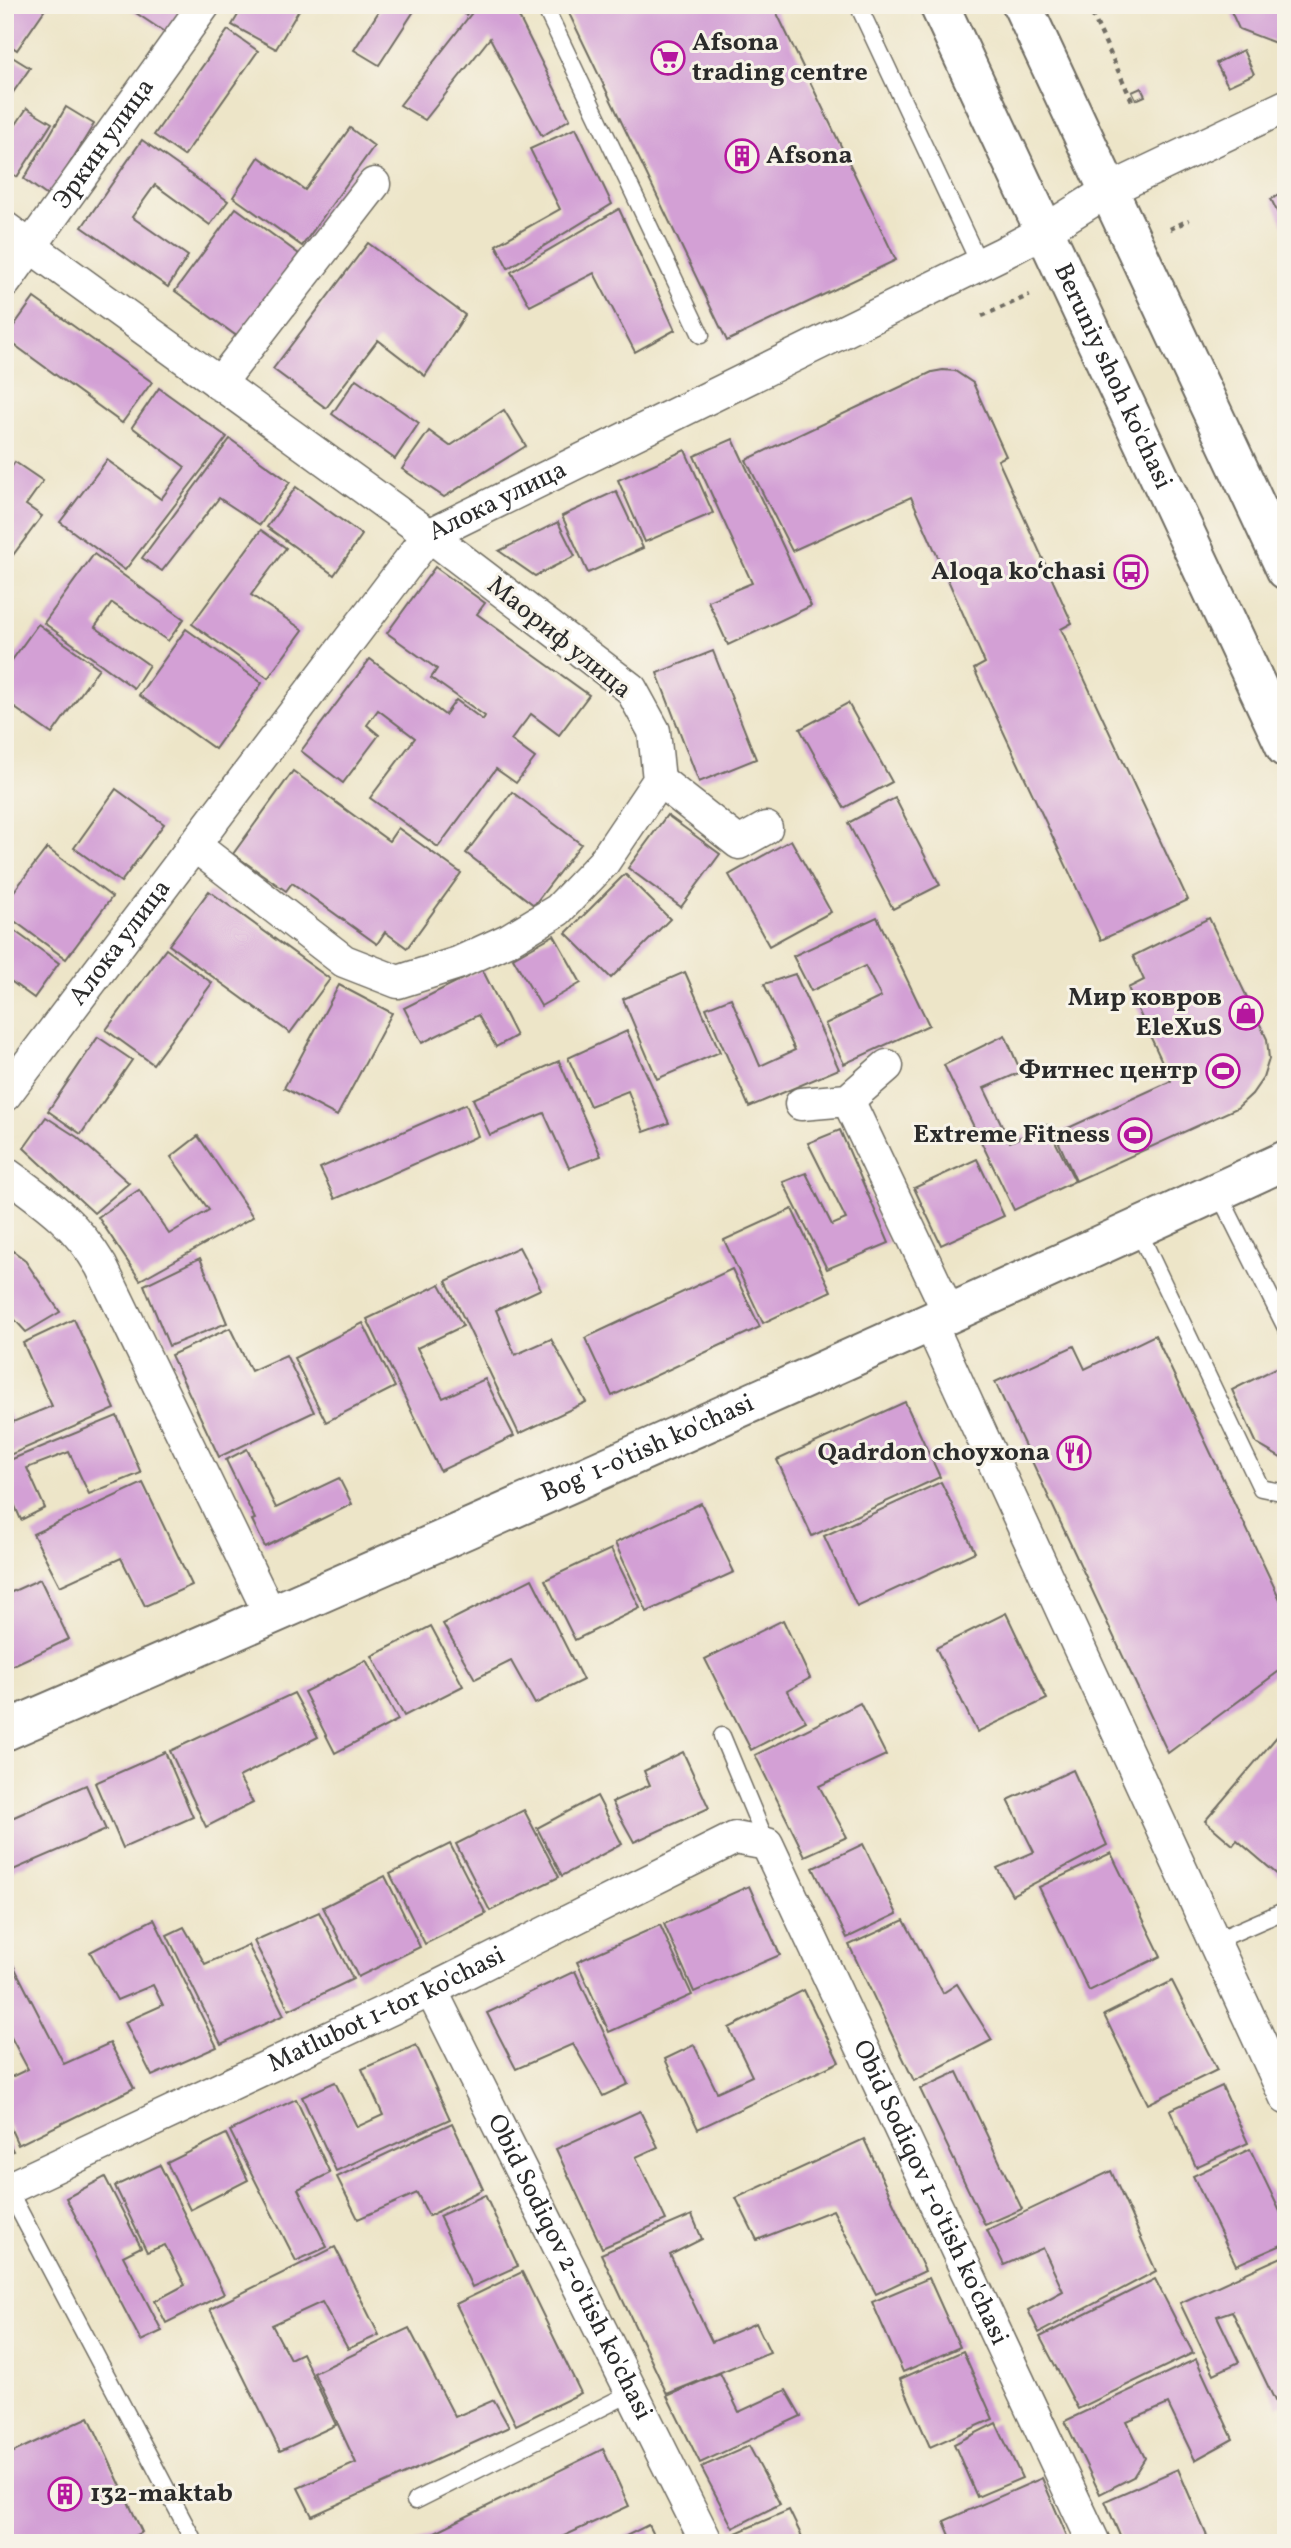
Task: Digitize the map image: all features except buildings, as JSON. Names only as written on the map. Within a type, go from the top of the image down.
[{"type":"main road","name":"Beruniy shoh ko'chasi","points":[[939,5],[1286,748]]},
{"type":"main road","points":[[1022,5],[1286,570]]},
{"type":"main road","name":"Bog' 1-o'tish ko'chasi","points":[[5,1731],[271,1616],[1286,1160]]},
{"type":"street","name":"Эркин улица","points":[[5,282],[204,5]]},
{"type":"street","name":"Алока улица","points":[[5,1095],[429,536],[980,264],[1044,231],[1109,190],[1286,106]]},
{"type":"street","points":[[219,384],[374,184]]},
{"type":"street","name":"Маориф улица","points":[[5,228],[429,536],[631,689],[654,731],[659,780]]},
{"type":"street","points":[[194,845],[344,961],[398,982],[458,963],[508,940],[558,910],[603,863],[659,780],[739,843],[766,828]]},
{"type":"street","points":[[801,1104],[848,1100],[887,1066]]},
{"type":"street","points":[[848,1100],[939,1318],[1286,2098]]},
{"type":"street","points":[[5,1173],[60,1213],[102,1265],[271,1616]]},
{"type":"street","name":"Matlubot 1-tor ko'chasi","points":[[6,2190],[431,1990],[735,1838],[767,1844]]},
{"type":"street","name":"Obid Sodiqov 1-o'tish ko'chasi","points":[[767,1844],[1094,2543]]},
{"type":"street","name":"Obid Sodiqov 2-o'tish ko'chasi","points":[[431,1990],[707,2543]]},
{"type":"lane","points":[[544,5],[701,335]]},
{"type":"lane","points":[[859,5],[980,264]]},
{"type":"lane","points":[[1217,1192],[1286,1328]]},
{"type":"lane","points":[[1137,1228],[1261,1488],[1286,1493]]},
{"type":"lane","points":[[722,1736],[767,1844]]},
{"type":"lane","points":[[1214,1941],[1286,1910]]},
{"type":"lane","points":[[6,2190],[194,2543]]},
{"type":"lane","points":[[415,2501],[633,2392]]},
{"type":"path","points":[[1088,5],[1133,103]]},
{"type":"path","points":[[1163,232],[1189,220]]},
{"type":"path","points":[[982,316],[1030,295]]},
{"type":"place","name":"Afsona trading centre","points":[[668,58]]},
{"type":"place","name":"Afsona","points":[[742,156]]},
{"type":"place","name":"Aloqa ko‘chasi","points":[[1131,572]]},
{"type":"place","name":"Мир ковров EleXuS","points":[[1246,1013]]},
{"type":"place","name":"Фитнес центр","points":[[1223,1071]]},
{"type":"place","name":"Extreme Fitness","points":[[1135,1135]]},
{"type":"place","name":"Qadrdon choyxona","points":[[1074,1453]]},
{"type":"place","name":"132-maktab","points":[[65,2494]]}]
